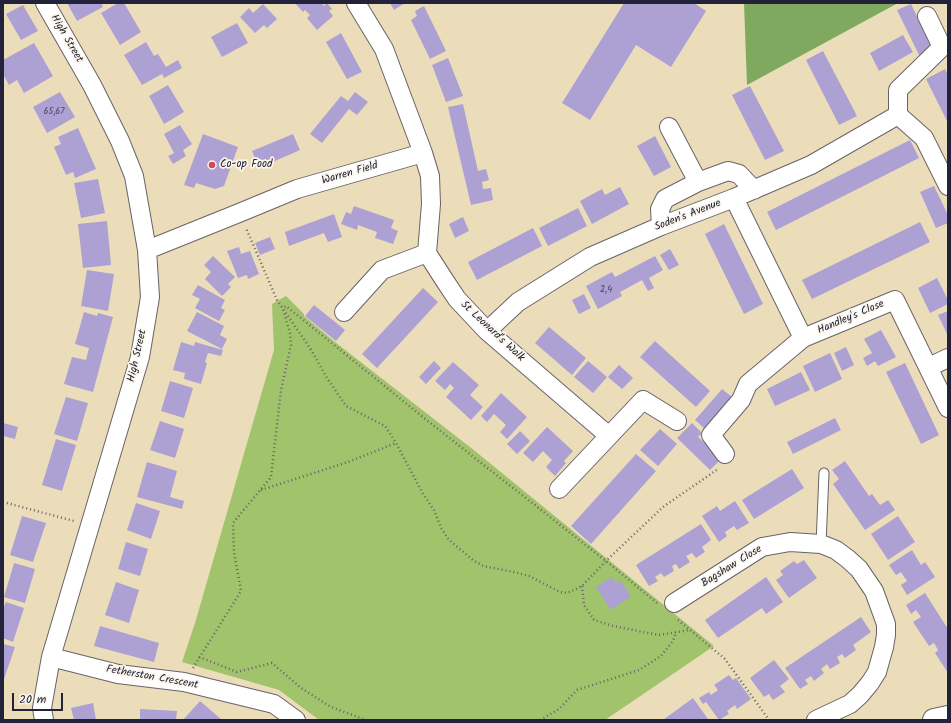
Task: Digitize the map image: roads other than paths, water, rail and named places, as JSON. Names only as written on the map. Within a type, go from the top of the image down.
[{"type":"highway","points":[[934,720],[948,716]]},
{"type":"street","name":"High Street","points":[[44,720],[42,708],[51,657],[140,357],[150,297],[147,250],[134,176],[92,85],[45,3]]},
{"type":"street","points":[[344,312],[382,270],[427,253],[431,204],[430,176],[423,153],[384,49],[356,3]]},
{"type":"street","points":[[927,16],[942,47],[898,90],[898,115],[924,138],[948,186]]},
{"type":"street","name":"Soden's Avenue","points":[[487,331],[518,302],[590,257],[661,226],[754,190],[811,165],[898,115]]},
{"type":"street","points":[[669,127],[698,182]]},
{"type":"street","name":"Warren Field","points":[[147,250],[297,189],[423,153]]},
{"type":"street","points":[[661,226],[660,209],[665,199],[698,182],[728,171],[739,174],[754,190]]},
{"type":"street","points":[[734,198],[803,338]]},
{"type":"street","name":"St Leonard's Walk","points":[[427,253],[457,299],[487,331],[609,436]]},
{"type":"street","name":"Handley's Close","points":[[726,454],[710,435],[741,400],[748,384],[803,338],[895,300],[948,408]]},
{"type":"street","points":[[929,368],[948,358]]},
{"type":"street","points":[[558,489],[643,400],[677,421]]},
{"type":"street","name":"Bagshaw Close","points":[[669,608],[762,547],[790,542],[821,544],[836,550],[859,568],[874,592],[885,620],[886,635],[881,660],[877,672],[870,683],[850,704],[816,720]]},
{"type":"street","name":"Fetherston Crescent","points":[[51,657],[118,674],[184,682],[274,704],[296,720]]},
{"type":"lane","points":[[821,544],[824,473]]},
{"type":"place","name":"Co-op Food","points":[[212,165]]}]
